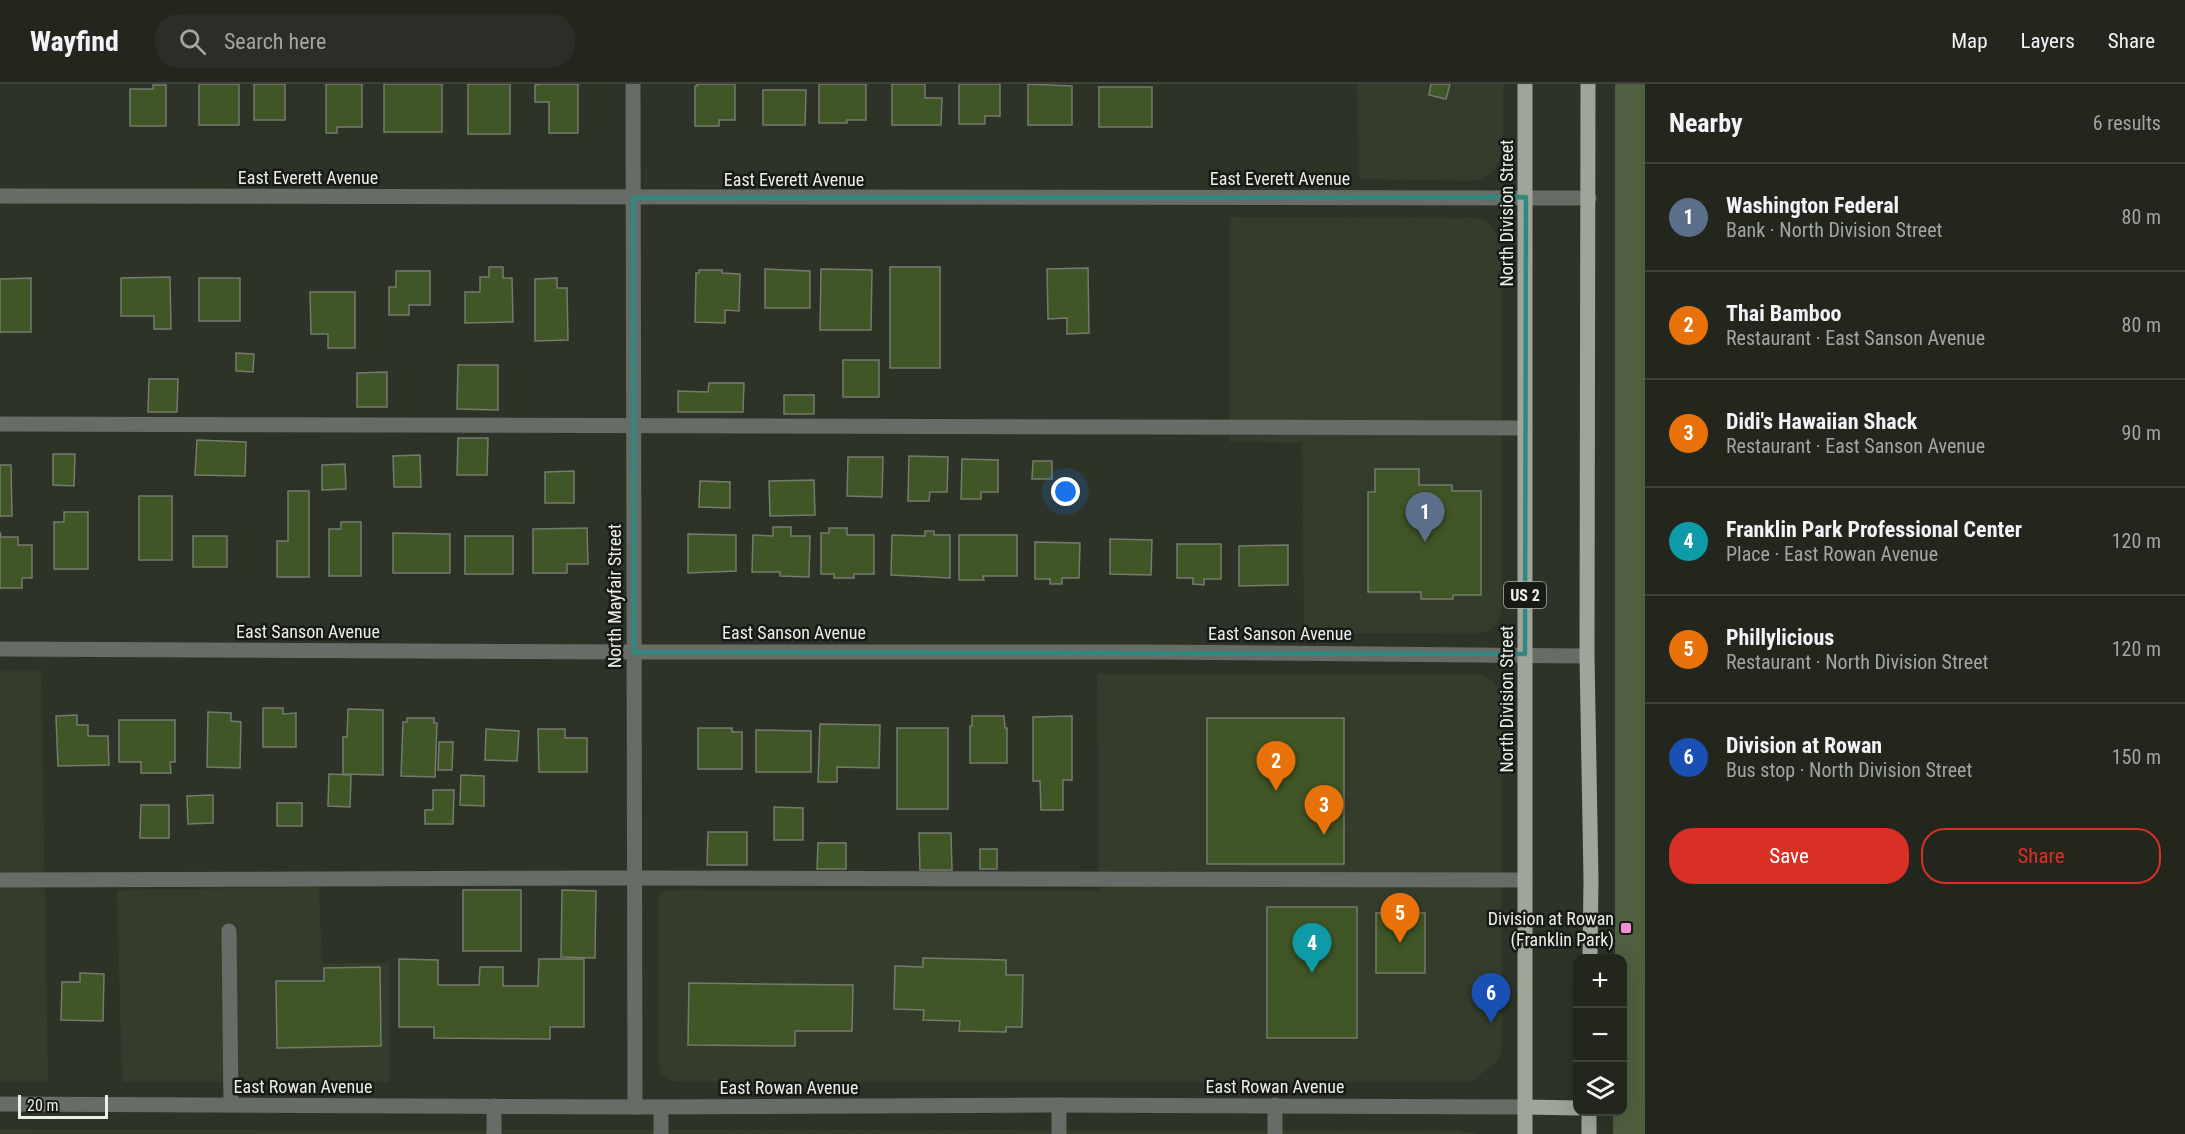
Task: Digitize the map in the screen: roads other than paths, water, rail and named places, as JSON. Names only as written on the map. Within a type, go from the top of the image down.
[{"type":"main road","name":"North Division Street","points":[[1525,84],[1525,1134]]},
{"type":"main road","points":[[1588,84],[1587,656],[1590,954]]},
{"type":"main road","name":"East Rowan Avenue","points":[[1525,1107],[1573,1108]]},
{"type":"main road","points":[[1589,1116],[1589,1134]]},
{"type":"street","name":"North Mayfair Street","points":[[633,84],[635,1107]]},
{"type":"street","name":"East Everett Avenue","points":[[0,196],[1589,198]]},
{"type":"street","points":[[0,424],[1525,428]]},
{"type":"street","name":"East Sanson Avenue","points":[[0,649],[1151,652],[1587,656]]},
{"type":"street","points":[[2,880],[634,878],[1525,880]]},
{"type":"street","points":[[229,931],[231,1105]]},
{"type":"street","name":"East Rowan Avenue","points":[[0,1104],[1525,1107]]},
{"type":"street","points":[[1059,1105],[1059,1134]]},
{"type":"street","points":[[1275,1105],[1275,1134]]},
{"type":"street","points":[[494,1106],[494,1134]]},
{"type":"street","points":[[661,1107],[661,1134]]},
{"type":"place","name":"Washington Federal","points":[[1425,542]]},
{"type":"place","name":"Thai Bamboo","points":[[1276,791]]},
{"type":"place","name":"Didi's Hawaiian Shack","points":[[1324,835]]},
{"type":"place","name":"Division at Rowan (Franklin Park)","points":[[1626,928]]},
{"type":"place","name":"Phillylicious","points":[[1400,943]]},
{"type":"place","name":"Franklin Park Professional Center","points":[[1312,973]]},
{"type":"place","name":"Division at Rowan","points":[[1491,1023]]}]
